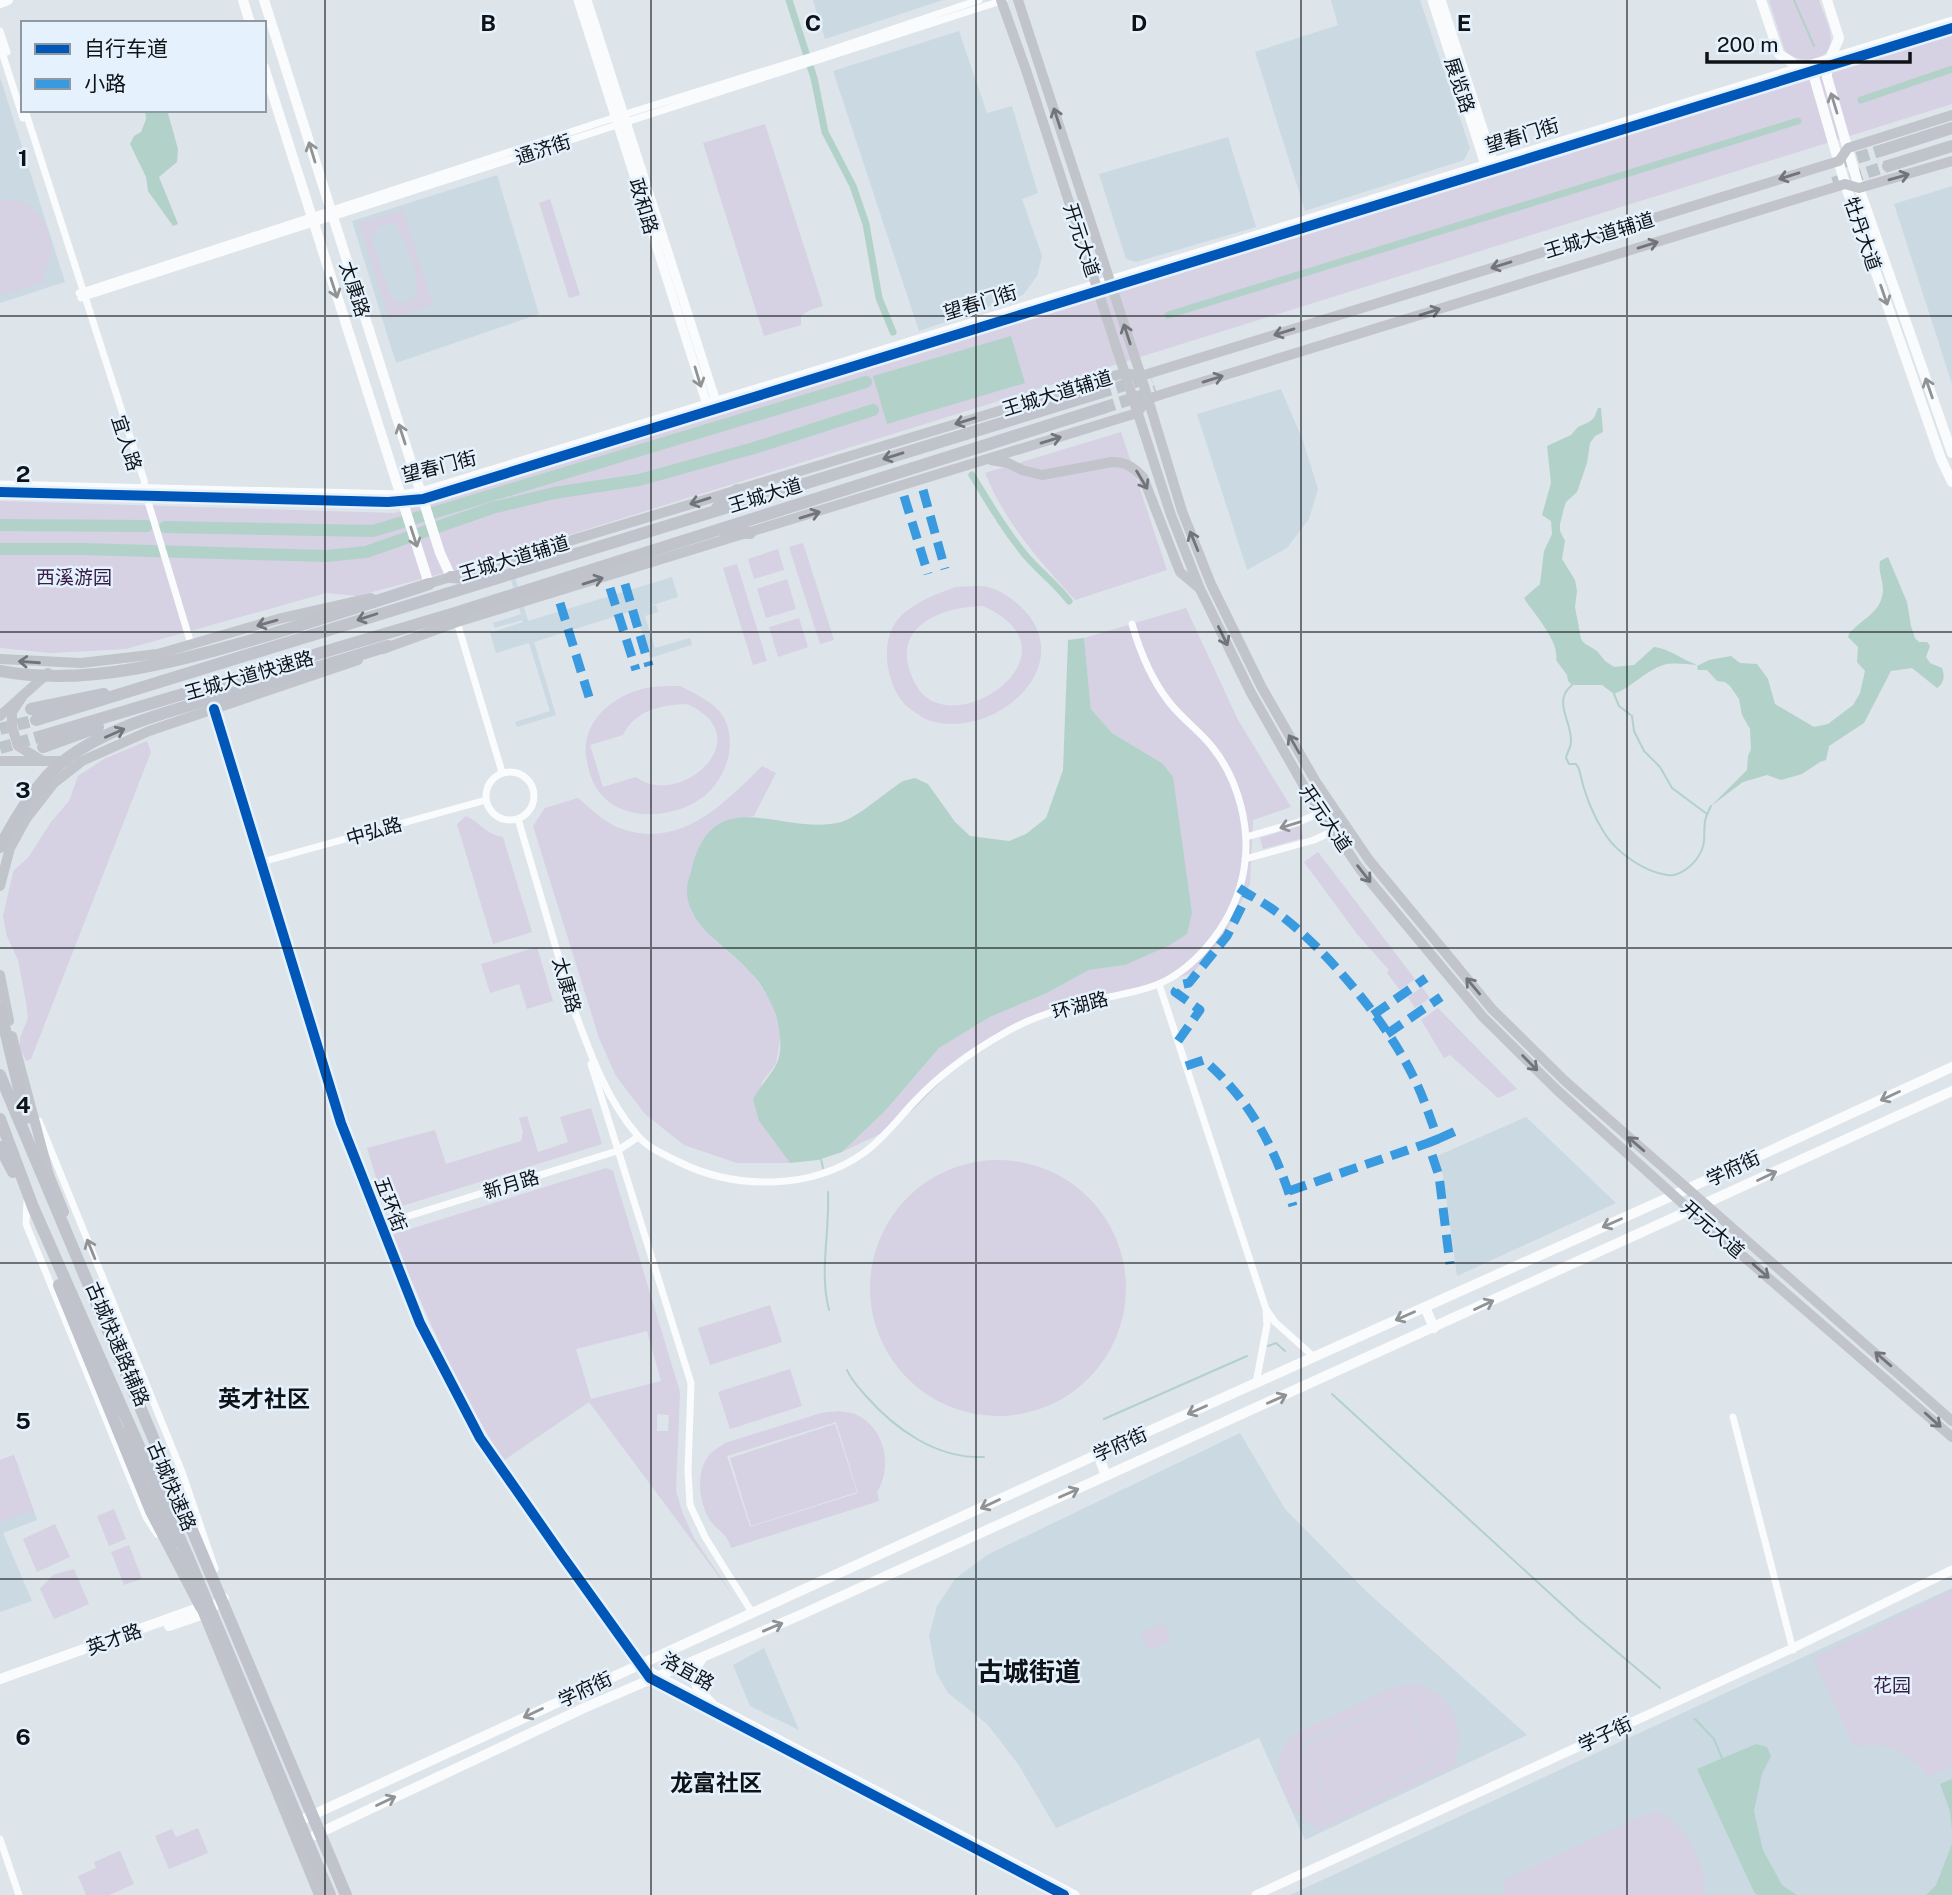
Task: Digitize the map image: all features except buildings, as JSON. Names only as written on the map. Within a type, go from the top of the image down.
[{"type":"highway","points":[[1883,150],[1952,128]]},
{"type":"highway","points":[[1888,166],[1952,146]]},
{"type":"highway","name":"王城大道","points":[[430,590],[488,579],[1099,393]]},
{"type":"highway","name":"王城大道","points":[[456,618],[493,601],[1103,408]]},
{"type":"highway","points":[[714,511],[737,490]]},
{"type":"highway","points":[[719,530],[750,533]]},
{"type":"highway","points":[[451,577],[488,579]]},
{"type":"highway","points":[[0,671],[23,675],[84,675],[204,654],[346,611],[430,590]]},
{"type":"highway","name":"王城大道快速路","points":[[33,714],[129,693],[276,645],[430,590]]},
{"type":"highway","points":[[276,645],[346,611]]},
{"type":"highway","name":"王城大道快速路","points":[[42,742],[134,708],[456,618]]},
{"type":"highway","points":[[283,665],[388,646]]},
{"type":"highway","points":[[0,848],[21,809],[48,775],[97,741],[144,720],[215,704],[388,646]]},
{"type":"highway","points":[[2,1004],[21,1101],[43,1176],[83,1256],[176,1474],[222,1592]]},
{"type":"highway","name":"古城快速路","points":[[0,1075],[346,1895]]},
{"type":"highway","name":"古城快速路","points":[[0,1119],[30,1204],[188,1557],[330,1895]]},
{"type":"highway","points":[[0,1147],[30,1204],[57,1280],[151,1511],[202,1611]]},
{"type":"main road","points":[[0,3],[8,0]]},
{"type":"main road","points":[[243,0],[249,21]]},
{"type":"main road","name":"太康路","points":[[264,0],[440,553],[451,577]]},
{"type":"main road","name":"开元大道","points":[[1003,0],[1171,515],[1200,589],[1250,691],[1322,812],[1359,868],[1483,1017],[1557,1090],[1690,1211],[1952,1437]]},
{"type":"main road","name":"开元大道","points":[[1018,0],[1182,510],[1212,586],[1261,686],[1333,807],[1369,860],[1492,1009],[1565,1081],[1952,1420]]},
{"type":"main road","name":"牡丹大道","points":[[1761,0],[1779,54],[1814,77],[1845,184],[1952,482]]},
{"type":"main road","name":"牡丹大道","points":[[1827,0],[1839,37],[1828,62],[1826,77],[1859,188],[1949,438],[1952,453]]},
{"type":"main road","name":"太康路","points":[[266,73],[430,590]]},
{"type":"main road","points":[[1839,161],[1847,148],[1952,115]]},
{"type":"main road","name":"王城大道辅道","points":[[191,644],[278,619],[430,590],[451,577],[1124,373],[1141,376],[1839,161]]},
{"type":"main road","points":[[1845,184],[1859,188],[1952,161]]},
{"type":"main road","name":"王城大道辅道","points":[[1148,399],[1845,184]]},
{"type":"main road","points":[[388,646],[456,618],[750,533],[1137,413],[1148,399]]},
{"type":"main road","points":[[988,459],[1042,475],[1112,462],[1123,462],[1131,466],[1143,477],[1180,572],[1200,589]]},
{"type":"main road","points":[[0,659],[57,664],[81,663],[158,654],[191,644]]},
{"type":"main road","points":[[0,716],[57,664]]},
{"type":"main road","points":[[22,697],[12,712],[12,727],[18,746],[43,761]]},
{"type":"main road","points":[[0,886],[3,866],[10,848],[26,819],[54,783],[82,761],[215,704]]},
{"type":"main road","points":[[0,761],[82,761]]},
{"type":"main road","name":"古城快速路辅路","points":[[0,975],[2,1004],[33,1106],[50,1175],[222,1592],[352,1895]]},
{"type":"main road","name":"学府街","points":[[290,1825],[1098,1454],[1952,1068]]},
{"type":"main road","name":"学府街","points":[[298,1844],[654,1677],[798,1616],[1952,1091]]},
{"type":"main road","name":"古城快速路辅路","points":[[0,1137],[202,1611],[319,1895]]},
{"type":"main road","points":[[1425,1307],[1434,1328]]},
{"type":"main road","points":[[1098,1454],[1106,1476]]},
{"type":"main road","name":"英才路","points":[[0,1682],[202,1611],[222,1592]]},
{"type":"main road","points":[[790,1597],[798,1616]]},
{"type":"main road","points":[[710,1654],[699,1661],[692,1673],[698,1689],[711,1703]]},
{"type":"street","name":"政和路","points":[[578,0],[622,120]]},
{"type":"street","name":"政和路","points":[[587,0],[713,407]]},
{"type":"street","name":"通济街","points":[[823,56],[979,0]]},
{"type":"street","name":"通济街","points":[[82,295],[1003,0]]},
{"type":"street","name":"展览路","points":[[1432,0],[1490,166]]},
{"type":"street","name":"展览路","points":[[1441,0],[1490,166]]},
{"type":"street","name":"望春门街","points":[[0,485],[401,498],[422,496],[1804,70],[1952,21]]},
{"type":"street","name":"望春门街","points":[[1828,62],[1952,28]]},
{"type":"street","points":[[0,31],[21,97]]},
{"type":"street","name":"宜人路","points":[[0,46],[21,110]]},
{"type":"street","name":"宜人路","points":[[22,112],[82,295]]},
{"type":"street","name":"宜人路","points":[[26,112],[191,644]]},
{"type":"street","points":[[1936,442],[1949,438]]},
{"type":"street","name":"望春门街","points":[[0,492],[144,490]]},
{"type":"street","points":[[456,618],[502,772]]},
{"type":"street","name":"环湖路","points":[[638,1137],[652,1149],[713,1176],[748,1183],[806,1177],[863,1153],[883,1137],[914,1103],[949,1071],[1007,1031],[1048,1013],[1159,984],[1185,969],[1202,954],[1219,931],[1234,902],[1245,859],[1246,838],[1235,787],[1224,764],[1213,747],[1178,713],[1158,687],[1146,665],[1132,624]]},
{"type":"street","name":"五环街","points":[[215,704],[341,1123],[420,1323],[480,1438],[639,1664]]},
{"type":"street","points":[[502,772],[519,773],[532,785],[533,802],[530,810],[518,818],[501,819],[489,808],[486,800],[489,783],[502,772]]},
{"type":"street","name":"中弘路","points":[[262,862],[486,800]]},
{"type":"street","points":[[1246,838],[1299,822],[1333,807]]},
{"type":"street","name":"太康路","points":[[518,818],[617,1151],[691,1382],[688,1471],[690,1504],[705,1537],[753,1614]]},
{"type":"street","points":[[1245,859],[1314,840],[1345,825]]},
{"type":"street","points":[[1159,984],[1266,1309],[1267,1325],[1256,1383]]},
{"type":"street","points":[[575,1012],[592,1059],[612,1100],[638,1137]]},
{"type":"street","name":"新月路","points":[[380,1225],[617,1151],[638,1137]]},
{"type":"street","points":[[1266,1309],[1275,1322],[1314,1357]]},
{"type":"street","points":[[1733,1417],[1792,1649]]},
{"type":"street","name":"学子街","points":[[1262,1895],[1792,1649],[1952,1571]]},
{"type":"street","name":"学子街","points":[[1256,1895],[1792,1649]]},
{"type":"street","name":"洛宜路","points":[[639,1664],[654,1677],[1064,1895]]},
{"type":"street","name":"洛宜路","points":[[654,1677],[711,1703],[1076,1895]]},
{"type":"street","points":[[0,1839],[19,1895]]},
{"type":"shaded area","points":[[813,0],[943,0],[825,39]]},
{"type":"shaded area","points":[[1331,0],[1420,0],[1470,148],[1464,160],[1305,211],[1255,52],[1338,25]]},
{"type":"shaded area","points":[[959,31],[987,113],[1012,106],[1038,193],[1022,199],[1042,256],[1037,276],[1023,295],[919,331],[833,71]]},
{"type":"shaded area","points":[[0,77],[65,282],[0,303]]},
{"type":"shaded area","points":[[145,112],[168,112],[178,149],[177,162],[159,177],[178,224],[173,226],[148,191],[146,177],[130,144],[134,136],[141,132],[146,119]]},
{"type":"shaded area","points":[[1228,137],[1256,227],[1136,262],[1126,259],[1099,174]]},
{"type":"shaded area","points":[[497,175],[539,314],[396,363],[352,221]]},
{"type":"shaded area","points":[[1952,186],[1952,384],[1894,204]]},
{"type":"shaded area","points":[[1011,336],[1025,383],[887,424],[873,376]]},
{"type":"shaded area","points":[[1281,389],[1303,441],[1318,489],[1309,519],[1287,548],[1247,570],[1197,414]]},
{"type":"shaded area","points":[[1598,408],[1601,408],[1603,432],[1595,436],[1590,443],[1587,463],[1577,492],[1566,502],[1560,524],[1565,541],[1562,559],[1575,580],[1575,607],[1581,639],[1614,667],[1634,665],[1654,647],[1697,665],[1663,665],[1614,694],[1602,685],[1572,685],[1568,681],[1567,675],[1556,660],[1550,636],[1524,598],[1540,584],[1544,551],[1552,534],[1551,521],[1542,515],[1551,483],[1547,446],[1571,435],[1578,427],[1589,422]]},
{"type":"shaded area","points":[[504,539],[528,621],[672,577],[678,597],[643,608],[656,605],[658,612],[645,616],[655,648],[690,638],[692,645],[650,658],[635,610],[534,642],[556,715],[517,727],[515,722],[550,711],[529,643],[496,653],[490,633],[523,622],[522,620],[495,628],[493,623],[521,614],[501,546]]},
{"type":"shaded area","points":[[1888,557],[1907,602],[1915,638],[1919,642],[1927,642],[1930,646],[1926,657],[1930,663],[1942,668],[1944,677],[1941,684],[1937,688],[1912,668],[1891,671],[1864,723],[1829,746],[1826,760],[1802,774],[1781,780],[1767,775],[1743,782],[1711,806],[1747,770],[1751,749],[1750,729],[1742,715],[1739,699],[1730,686],[1717,681],[1707,670],[1698,670],[1697,666],[1709,660],[1731,656],[1740,663],[1757,664],[1768,679],[1775,704],[1814,727],[1828,724],[1853,705],[1860,693],[1865,671],[1857,662],[1858,647],[1848,637],[1854,628],[1875,610],[1882,598],[1880,561]]},
{"type":"shaded area","points":[[1084,638],[1091,709],[1112,733],[1162,763],[1173,777],[1192,913],[1187,934],[1170,945],[1125,965],[1089,970],[1047,993],[990,1017],[939,1048],[885,1111],[842,1152],[818,1160],[790,1163],[759,1121],[753,1099],[779,1057],[780,1034],[774,1010],[758,981],[700,925],[688,901],[687,888],[692,867],[703,841],[717,825],[734,818],[819,825],[848,820],[903,781],[915,778],[928,784],[955,822],[970,836],[1009,841],[1026,834],[1046,818],[1063,770],[1068,640]]},
{"type":"shaded area","points":[[1526,1117],[1616,1203],[1457,1276],[1443,1175],[1437,1156]]},
{"type":"shaded area","points":[[1240,1433],[1285,1509],[1367,1592],[1527,1735],[1305,1840],[1259,1738],[1056,1828],[1018,1764],[987,1724],[948,1693],[936,1672],[929,1636],[937,1606],[955,1579],[987,1555]]},
{"type":"shaded area","points":[[14,1455],[37,1520],[3,1533],[32,1601],[0,1612],[0,1460]]},
{"type":"shaded area","points":[[1952,1588],[1952,1895],[1290,1895]]},
{"type":"shaded area","points":[[764,1648],[799,1730],[750,1706],[733,1665]]},
{"type":"shaded area","points":[[1756,1744],[1767,1747],[1771,1756],[1762,1774],[1754,1811],[1763,1850],[1782,1885],[1797,1895],[1757,1895],[1754,1892],[1697,1769]]},
{"type":"shaded area","points":[[1952,1779],[1952,1830],[1950,1811],[1940,1784]]},
{"type":"shaded area","points":[[1952,1844],[1952,1895],[1926,1895],[1936,1885]]},
{"type":"green space","points":[[1769,0],[1819,0],[1831,37],[1830,46],[1821,57],[1806,60],[1785,51]]},
{"type":"green space","name":"西溪游园","points":[[1952,32],[1952,104],[466,567],[357,596],[326,593],[126,649],[51,653],[0,648],[0,501],[395,513],[1803,81]]},
{"type":"green space","points":[[765,124],[823,306],[801,316],[801,325],[764,336],[703,143]]},
{"type":"green space","points":[[550,199],[580,295],[569,298],[539,203]]},
{"type":"green space","points":[[0,201],[24,203],[37,212],[48,233],[51,255],[44,282],[0,296]]},
{"type":"green space","points":[[403,210],[433,305],[389,319],[359,223]],"holes":[[[392,223],[407,247],[416,281],[415,297],[406,303],[396,301],[389,293],[372,239],[378,226]]]},
{"type":"green space","points":[[1121,432],[1167,570],[1075,600],[1013,525],[985,473]]},
{"type":"green space","points":[[803,543],[834,640],[820,644],[789,547]]},
{"type":"green space","points":[[778,549],[784,570],[754,579],[748,559]]},
{"type":"green space","points":[[737,564],[767,661],[753,665],[723,568]]},
{"type":"green space","points":[[787,579],[796,609],[766,618],[757,589]]},
{"type":"green space","points":[[956,587],[988,587],[1009,597],[1035,624],[1041,643],[1040,662],[1033,679],[1020,695],[986,718],[959,724],[929,720],[906,705],[891,680],[887,656],[891,632],[904,613],[922,601]],"holes":[[[983,606],[1012,625],[1022,647],[1017,668],[1002,686],[980,700],[955,705],[933,701],[916,685],[908,666],[907,650],[911,637],[933,617],[965,607]]]},
{"type":"green space","points":[[1186,608],[1238,720],[1291,807],[1253,820],[1250,884],[1225,935],[1193,973],[1046,1015],[1008,1032],[962,1060],[915,1108],[884,1132],[842,1152],[885,1111],[939,1048],[990,1017],[1047,993],[1089,970],[1125,965],[1162,763],[1112,733],[1091,709],[1084,638]]},
{"type":"green space","points":[[799,618],[808,647],[778,657],[769,627]]},
{"type":"green space","points":[[680,686],[703,698],[723,716],[730,737],[728,760],[724,770],[711,789],[692,804],[665,813],[623,810],[601,794],[592,780],[586,755],[590,729],[605,709],[628,694],[653,687]],"holes":[[[687,704],[708,718],[717,734],[715,750],[706,765],[691,777],[673,784],[654,785],[636,777],[603,787],[590,745],[623,735],[634,720],[658,708]]]},
{"type":"green space","points":[[147,741],[151,752],[31,1059],[26,1061],[20,1047],[20,1038],[28,1018],[26,1002],[18,960],[7,936],[3,916],[14,870],[28,858],[51,822],[69,801],[78,776],[104,759]]},
{"type":"green space","points":[[762,766],[776,773],[754,816],[731,820],[687,889],[692,913],[715,941],[749,970],[770,999],[781,1034],[776,1064],[762,1082],[759,1121],[790,1163],[737,1163],[684,1145],[645,1114],[616,1076],[599,1038],[533,826],[545,808],[578,798],[616,827],[643,834],[663,833],[682,828],[717,808]]},
{"type":"green space","points":[[466,816],[492,834],[503,837],[532,932],[493,944],[457,824]]},
{"type":"green space","points":[[1300,826],[1303,838],[1263,849],[1260,838]]},
{"type":"green space","points":[[1318,852],[1415,979],[1400,990],[1387,973],[1389,970],[1357,934],[1304,862]]},
{"type":"green space","points":[[537,947],[553,1001],[527,1009],[519,984],[490,993],[481,964]]},
{"type":"green space","points":[[1422,987],[1430,998],[1415,1008],[1408,997]]},
{"type":"green space","points":[[1438,1008],[1517,1089],[1498,1098],[1450,1055],[1444,1058],[1421,1020]]},
{"type":"green space","points":[[591,1108],[602,1144],[389,1210],[385,1207],[367,1148],[435,1130],[446,1164],[521,1141],[523,1132],[519,1118],[527,1116],[538,1152],[568,1142],[560,1117]]},
{"type":"green space","points":[[985,1160],[1011,1160],[1047,1169],[1069,1181],[1089,1197],[1105,1217],[1117,1239],[1124,1263],[1124,1313],[1117,1337],[1105,1359],[1089,1379],[1069,1395],[1047,1407],[1011,1416],[985,1416],[949,1407],[927,1395],[907,1379],[891,1359],[879,1337],[870,1301],[870,1275],[879,1239],[891,1217],[907,1197],[927,1181],[949,1169]]},
{"type":"green space","points":[[606,1168],[613,1171],[680,1392],[676,1491],[694,1538],[734,1597],[589,1402],[503,1461],[457,1382],[391,1235]],"holes":[[[647,1331],[661,1381],[591,1399],[576,1349]],[[657,1414],[669,1415],[668,1431],[657,1431]]]},
{"type":"green space","points":[[770,1305],[782,1342],[710,1365],[698,1328]]},
{"type":"green space","points":[[790,1369],[802,1406],[730,1429],[718,1392]]},
{"type":"green space","points":[[821,1413],[853,1413],[873,1428],[883,1448],[885,1460],[885,1471],[877,1492],[879,1501],[731,1548],[727,1538],[708,1517],[702,1502],[700,1484],[706,1459],[725,1443]],"holes":[[[836,1422],[858,1493],[750,1527],[727,1456]]]},
{"type":"green space","points":[[835,1424],[857,1492],[751,1526],[730,1458]]},
{"type":"green space","points":[[14,1455],[34,1511],[0,1522],[0,1460]]},
{"type":"green space","points":[[114,1509],[126,1539],[109,1546],[97,1516]]},
{"type":"green space","points":[[55,1524],[70,1557],[37,1572],[23,1539]]},
{"type":"green space","points":[[129,1545],[142,1579],[124,1585],[111,1552]]},
{"type":"green space","points":[[74,1569],[89,1604],[54,1619],[40,1589],[53,1575]]},
{"type":"green space","name":"花园","points":[[1952,1590],[1952,1766],[1929,1777],[1896,1750],[1877,1746],[1854,1747],[1813,1658]]},
{"type":"green space","points":[[1164,1623],[1171,1641],[1151,1650],[1141,1633]]},
{"type":"green space","points":[[1405,1684],[1418,1685],[1442,1698],[1455,1716],[1458,1727],[1458,1749],[1454,1760],[1457,1765],[1316,1831],[1292,1807],[1285,1795],[1278,1768],[1281,1753],[1298,1732]],"holes":[[[1405,1696],[1436,1764],[1333,1812],[1302,1744]]]},
{"type":"green space","points":[[1404,1698],[1434,1762],[1334,1810],[1304,1746]]},
{"type":"green space","points":[[1655,1810],[1676,1825],[1692,1845],[1702,1869],[1704,1895],[1505,1895],[1504,1880]]},
{"type":"green space","points":[[198,1828],[208,1853],[169,1869],[155,1836],[172,1829],[176,1837]]},
{"type":"green space","points":[[120,1851],[134,1884],[109,1895],[86,1895],[78,1876],[96,1868],[94,1862]]},
{"type":"waterway","points":[[789,0],[814,78],[825,132],[853,186],[866,224],[879,298],[893,332]]},
{"type":"waterway","points":[[1794,0],[1814,46]]},
{"type":"waterway","points":[[1861,100],[1952,69]]},
{"type":"waterway","points":[[1168,315],[1798,121]]},
{"type":"waterway","points":[[165,527],[373,531],[866,382]]},
{"type":"waterway","points":[[0,549],[326,556],[366,552],[492,508],[554,493],[639,480],[754,448],[873,410]]},
{"type":"waterway","points":[[972,475],[1019,547],[1069,601]]},
{"type":"waterway","points":[[0,525],[147,526]]},
{"type":"waterway","points":[[1572,685],[1566,691],[1563,705],[1571,734],[1566,758],[1569,764],[1576,764],[1579,769],[1589,803],[1600,826],[1624,855],[1659,873],[1680,873],[1692,864],[1701,852],[1705,821],[1711,806]]},
{"type":"waterway","points":[[1614,694],[1619,706],[1632,716],[1634,731],[1644,751],[1660,767],[1672,788],[1707,814]]},
{"type":"waterway","points":[[821,1159],[823,1168]]},
{"type":"waterway","points":[[828,1192],[825,1281],[829,1310]]},
{"type":"waterway","points":[[1268,1346],[1276,1343],[1285,1351]]},
{"type":"waterway","points":[[1104,1419],[1247,1356]]},
{"type":"waterway","points":[[847,1370],[855,1384],[904,1431],[934,1448],[984,1457]]},
{"type":"waterway","points":[[1332,1394],[1579,1620],[1660,1688]]},
{"type":"waterway","points":[[1695,1719],[1714,1739],[1722,1758]]},
{"type":"tunnel","points":[[1840,163],[1883,150]]},
{"type":"tunnel","points":[[1833,183],[1888,166]]},
{"type":"tunnel","points":[[1099,393],[1151,377]]},
{"type":"tunnel","points":[[1103,408],[1156,391]]},
{"type":"tunnel","points":[[0,729],[36,720]]},
{"type":"tunnel","points":[[0,748],[42,736]]},
{"type":"marked path","points":[[923,490],[945,569]]},
{"type":"marked path","points":[[904,496],[928,574]]},
{"type":"marked path","points":[[625,584],[649,666]]},
{"type":"marked path","points":[[610,588],[636,670]]},
{"type":"marked path","points":[[560,603],[589,697]]},
{"type":"marked path","points":[[1239,888],[1271,908],[1311,941],[1369,1006],[1400,1052],[1420,1090],[1438,1139],[1428,1143],[1439,1176],[1450,1264]]},
{"type":"marked path","points":[[1178,1041],[1200,1010],[1175,992],[1180,985],[1189,983],[1227,936],[1248,894]]},
{"type":"marked path","points":[[1373,1015],[1426,978]]},
{"type":"marked path","points":[[1387,1034],[1441,997]]},
{"type":"marked path","points":[[1186,1066],[1204,1060],[1248,1109],[1278,1164],[1293,1206]]},
{"type":"marked path","points":[[1438,1139],[1458,1130]]},
{"type":"marked path","points":[[1289,1191],[1428,1143]]},
{"type":"cycle path","points":[[0,492],[388,502],[423,499],[1952,28]]},
{"type":"cycle path","points":[[214,709],[341,1123],[420,1323],[480,1438],[561,1554],[650,1678],[1064,1895]]},
{"type":"district","name":"英才社区","points":[[264,1399]]},
{"type":"district","name":"古城街道","points":[[1029,1672]]},
{"type":"district","name":"龙富社区","points":[[716,1783]]}]
